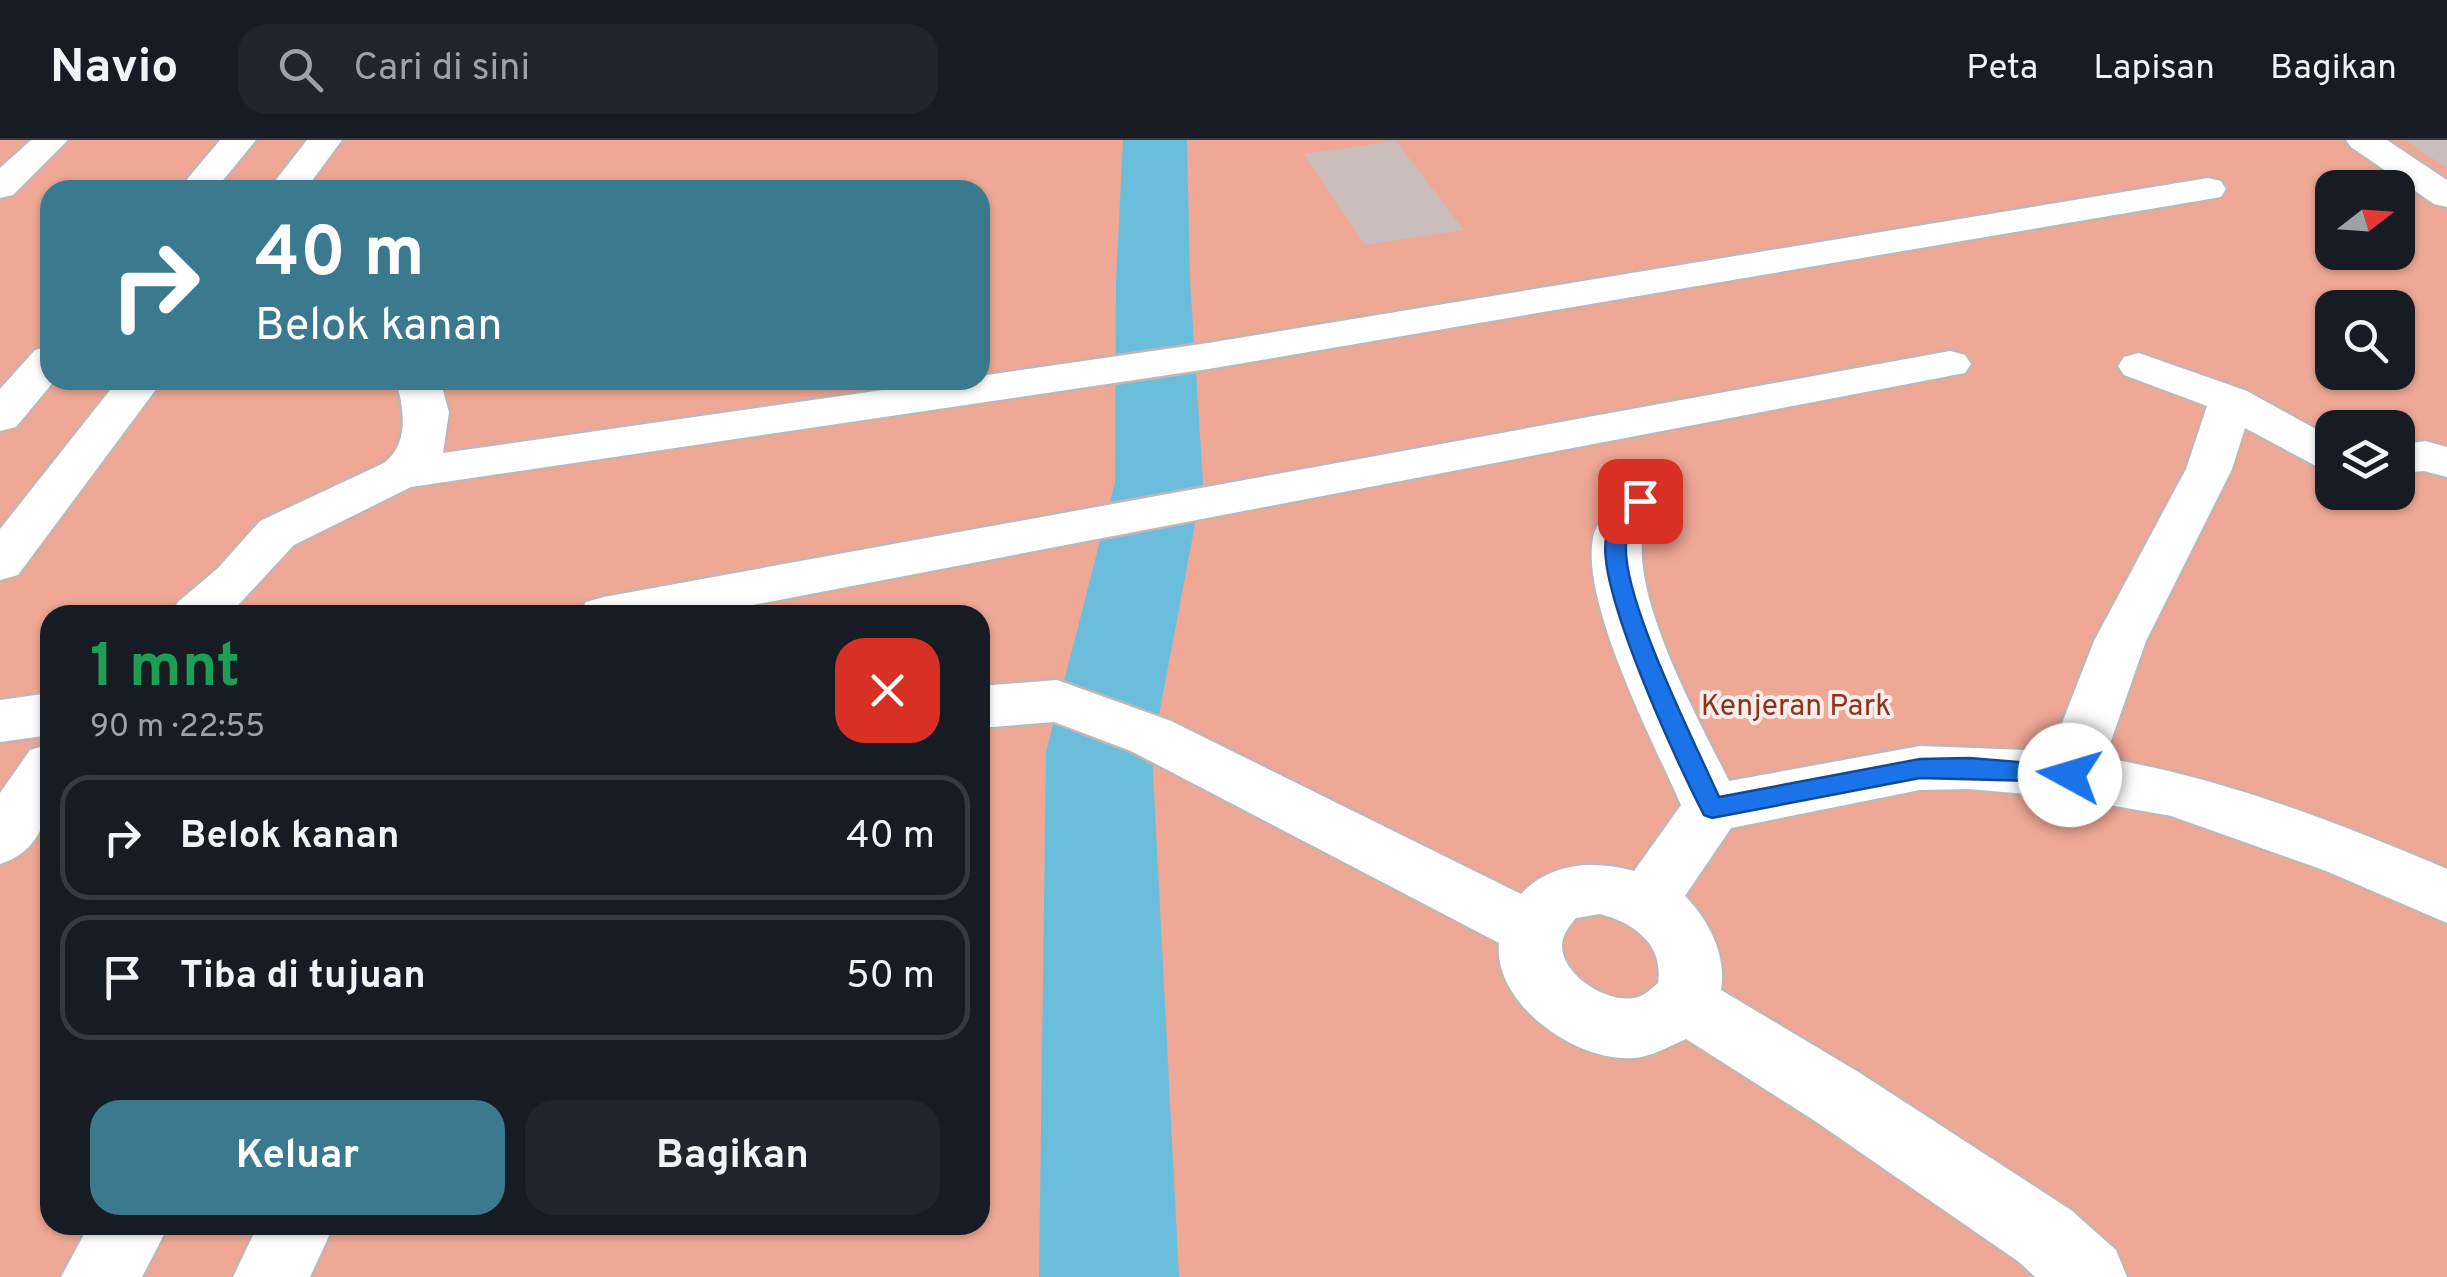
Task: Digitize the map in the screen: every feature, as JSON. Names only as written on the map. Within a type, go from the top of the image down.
[{"type":"lane","points":[[0,187],[50,140]]},
{"type":"lane","points":[[205,180],[239,140]]},
{"type":"lane","points":[[294,180],[325,140]]},
{"type":"lane","points":[[2363,140],[2447,196]]},
{"type":"lane","points":[[990,388],[1208,356],[2208,189]]},
{"type":"lane","points":[[659,605],[1950,364]]},
{"type":"lane","points":[[2140,366],[2231,400],[2315,448]]},
{"type":"lane","points":[[0,417],[40,371]]},
{"type":"lane","points":[[0,563],[132,390]]},
{"type":"lane","points":[[207,605],[236,580],[277,532],[400,474],[419,458],[428,412],[421,390]]},
{"type":"lane","points":[[400,474],[975,390]]},
{"type":"lane","points":[[2070,775],[2120,641],[2203,482],[2231,400]]},
{"type":"lane","points":[[2415,457],[2447,462]]},
{"type":"lane","points":[[1640,501],[1617,536],[1617,576],[1654,676],[1712,808]]},
{"type":"lane","points":[[990,705],[1057,701],[1151,736],[1531,929]]},
{"type":"lane","points":[[0,721],[40,715]]},
{"type":"lane","points":[[1647,902],[1712,808],[1920,768],[1969,767],[2070,775],[2174,793],[2346,853],[2447,897]]},
{"type":"lane","points":[[0,840],[40,781]]},
{"type":"lane","points":[[1600,888],[1647,902],[1678,931],[1692,967],[1683,1002],[1656,1023],[1620,1028],[1580,1018],[1549,993],[1531,961],[1531,929],[1556,898],[1600,888]]},
{"type":"lane","points":[[1683,1002],[1836,1096],[2045,1236],[2089,1277]]},
{"type":"lane","points":[[100,1277],[126,1235]]},
{"type":"lane","points":[[271,1277],[293,1235]]},
{"type":"green space","name":"Kenjeran Park","points":[[0,140],[2447,140],[2447,1277],[0,1277]]},
{"type":"building","points":[[2405,140],[2447,140],[2447,168]]},
{"type":"building","points":[[1396,141],[1464,230],[1365,245],[1304,154]]},
{"type":"waterway","points":[[1109,1277],[1099,752],[1159,482],[1153,280],[1155,140]]},
{"type":"route","points":[[1640,501],[1617,536],[1617,576],[1654,676],[1712,808],[1920,768],[1969,767],[2070,775]]}]
